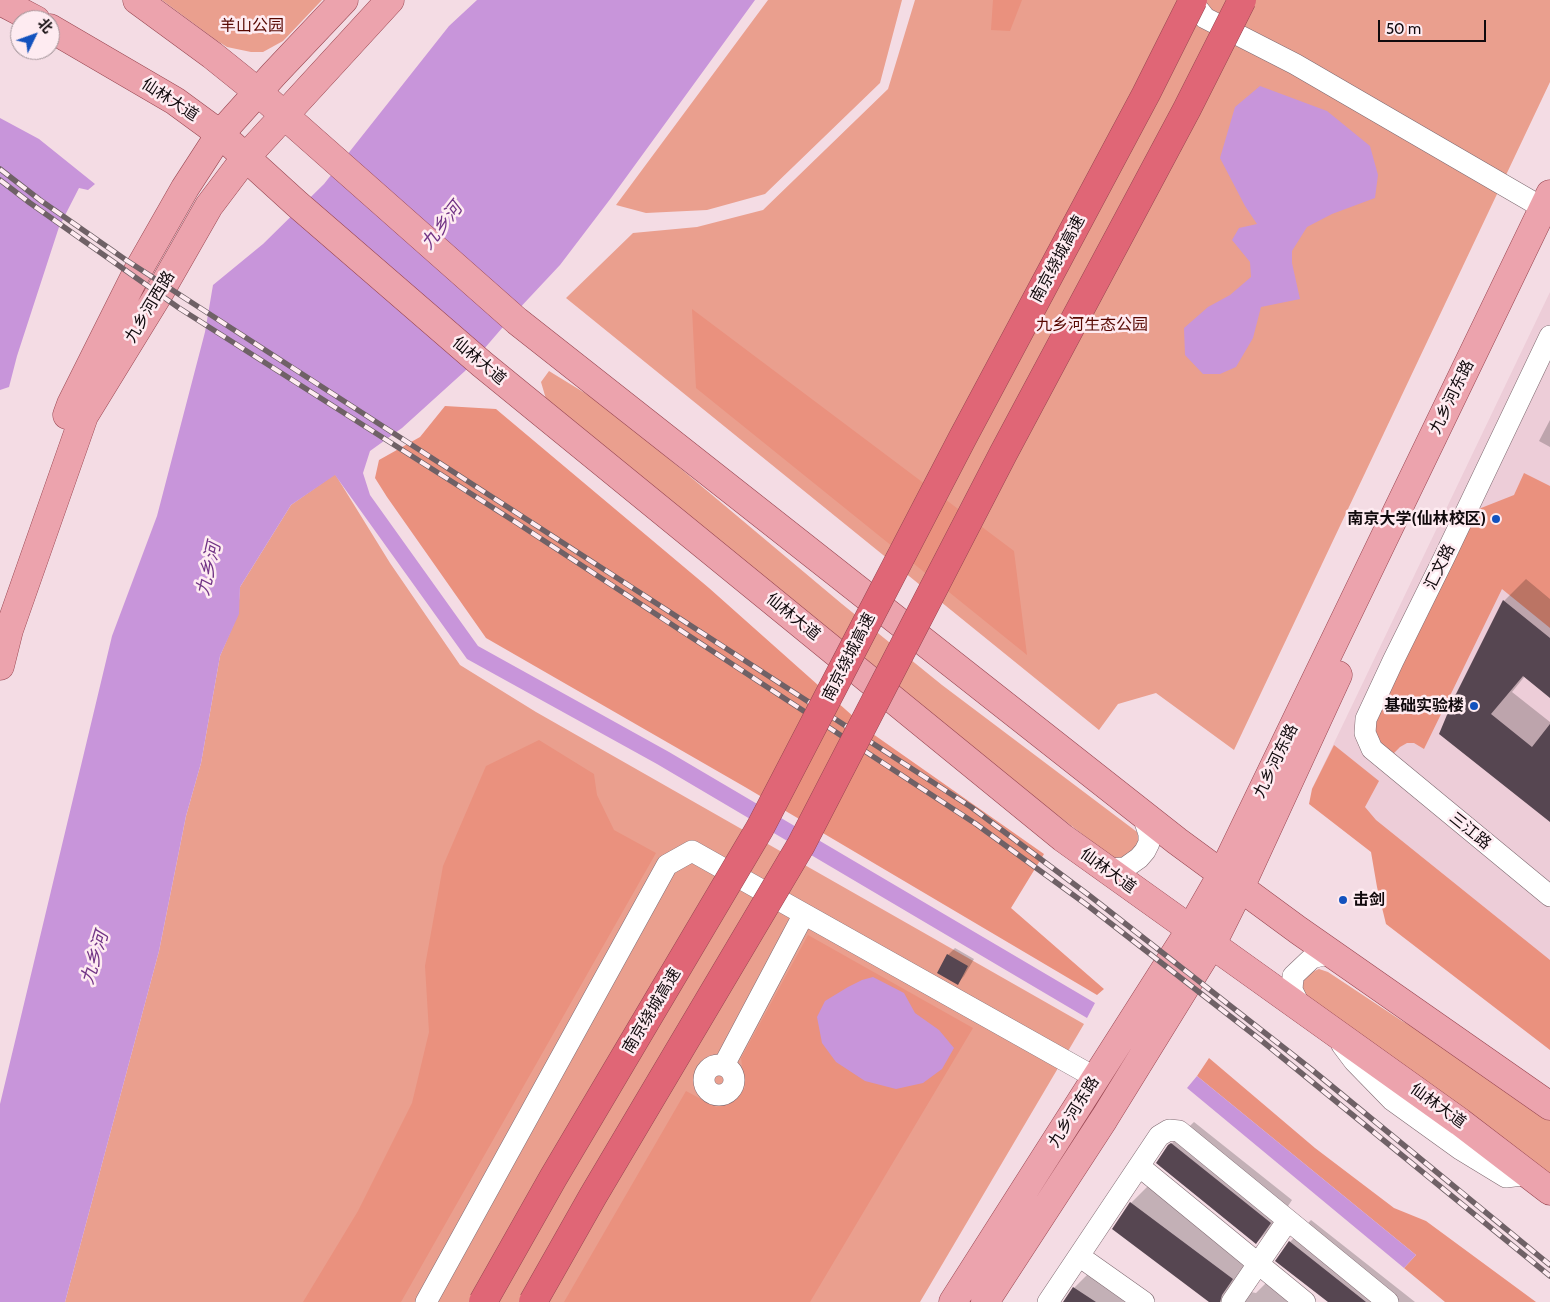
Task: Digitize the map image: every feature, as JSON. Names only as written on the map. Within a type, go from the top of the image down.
[{"type":"highway","name":"南京绕城高速","points":[[483,1302],[558,1170],[760,828],[962,439],[1146,94],[1192,0]]},
{"type":"highway","points":[[533,1302],[593,1196],[800,845],[1003,454],[1183,118],[1242,0]]},
{"type":"main road","points":[[137,0],[212,55],[258,92],[517,322],[1142,813],[1231,881],[1550,1106]]},
{"type":"main road","name":"九乡河西路","points":[[0,608],[71,404],[136,274],[185,188],[220,134],[344,0]]},
{"type":"main road","name":"九乡河西路","points":[[0,666],[9,630],[84,416],[157,297],[209,206],[246,157],[390,0]]},
{"type":"main road","points":[[0,1],[17,10]]},
{"type":"main road","name":"仙林大道","points":[[60,34],[175,101],[220,134],[297,204],[482,364],[1055,832],[1460,1122],[1540,1182]]},
{"type":"main road","name":"九乡河东路","points":[[985,1302],[1104,1119],[1231,881],[1548,209]]},
{"type":"main road","name":"九乡河东路","points":[[954,1302],[1096,1078],[1201,937]]},
{"type":"street","points":[[1192,0],[1205,18],[1295,64],[1548,209]]},
{"type":"street","name":"汇文路","points":[[1391,766],[1372,750],[1365,733],[1366,720],[1550,336]]},
{"type":"street","name":"三江路","points":[[1391,766],[1550,896]]},
{"type":"street","points":[[1105,869],[1120,870],[1125,868],[1145,851],[1149,842],[1149,834],[1142,813]]},
{"type":"street","points":[[426,1302],[667,865],[692,851],[1096,1078]]},
{"type":"street","points":[[724,1065],[804,914]]},
{"type":"street","points":[[1301,1008],[1292,990],[1293,976],[1312,958],[1323,954],[1336,956]]},
{"type":"street","points":[[1048,1302],[1159,1136],[1169,1130],[1179,1132],[1388,1302]]},
{"type":"street","points":[[1139,1166],[1305,1302]]},
{"type":"street","points":[[1232,1302],[1288,1220]]},
{"type":"street","points":[[1079,1256],[1144,1302]]},
{"type":"shaded area","points":[[993,0],[1022,0],[1010,31],[991,30]]},
{"type":"shaded area","name":"南京大学(仙林校区)","points":[[1550,292],[1550,977],[1312,789]]},
{"type":"shaded area","points":[[692,309],[1014,551],[1027,655],[696,388]]},
{"type":"shaded area","points":[[445,406],[496,409],[709,588],[873,734],[1044,854],[1011,908],[1104,989],[1097,995],[745,787],[486,638],[375,478],[379,460],[420,437]]},
{"type":"shaded area","points":[[1524,473],[1550,486],[1550,628],[1502,589],[1424,749],[1414,743],[1407,743],[1389,755],[1371,729],[1476,510],[1514,495]]},
{"type":"shaded area","points":[[539,740],[594,774],[597,795],[614,830],[656,853],[401,1302],[303,1302],[358,1211],[412,1103],[429,1032],[425,966],[443,866],[486,766]]},
{"type":"shaded area","points":[[1334,745],[1379,781],[1365,807],[1376,820],[1550,960],[1550,1050],[1386,924],[1371,852],[1309,804],[1312,789]]},
{"type":"shaded area","points":[[808,935],[973,1028],[810,1302],[564,1302],[686,1091],[716,1107],[731,1101],[745,1088],[741,1058]]},
{"type":"shaded area","points":[[1209,1058],[1315,1148],[1394,1208],[1426,1221],[1536,1302],[1445,1302],[1404,1268],[1416,1255],[1197,1076]]},
{"type":"green space","name":"羊山公园","points":[[162,0],[322,0],[283,41],[263,52],[251,52],[227,47]]},
{"type":"green space","points":[[768,0],[902,0],[880,83],[765,194],[707,210],[646,213],[616,205]]},
{"type":"green space","name":"九乡河生态公园","points":[[915,0],[1550,0],[1550,82],[1234,750],[1156,693],[1118,704],[1099,730],[566,298],[633,233],[697,227],[763,210],[888,89]]},
{"type":"green space","points":[[549,371],[606,406],[842,604],[942,685],[1137,832],[1139,841],[1127,858],[1115,859],[922,712],[546,399],[541,382]]},
{"type":"green space","points":[[335,474],[390,563],[460,665],[536,712],[1084,1024],[920,1302],[65,1302],[159,951],[186,816],[201,763],[220,656],[238,614],[240,587],[291,505]]},
{"type":"green space","points":[[1319,969],[1328,972],[1402,1021],[1425,1033],[1550,1116],[1550,1175],[1306,1001],[1302,986],[1304,980],[1310,973]]},
{"type":"water","name":"九乡河","points":[[477,0],[755,0],[560,265],[465,371],[402,428],[370,451],[363,473],[370,495],[478,646],[669,752],[1095,1003],[1087,1018],[657,764],[467,659],[335,475],[291,505],[240,587],[239,614],[220,656],[201,763],[186,816],[159,951],[65,1302],[0,1302],[0,1104],[112,636],[157,516],[205,332],[213,285],[263,244],[324,184],[449,26]]},
{"type":"water","points":[[1260,86],[1327,111],[1370,146],[1378,175],[1375,198],[1332,214],[1307,227],[1292,251],[1292,263],[1300,299],[1261,307],[1253,338],[1236,367],[1220,374],[1203,374],[1185,355],[1184,328],[1208,307],[1230,295],[1251,277],[1250,262],[1232,240],[1239,228],[1257,224],[1245,206],[1220,158],[1235,107]]},
{"type":"water","points":[[0,118],[39,139],[95,184],[88,190],[79,188],[59,227],[17,356],[9,387],[0,390]]},
{"type":"water","points":[[873,977],[904,993],[915,1013],[939,1030],[954,1048],[942,1069],[923,1083],[896,1089],[865,1081],[836,1062],[822,1043],[817,1017],[825,1001],[862,980]]},
{"type":"water","points":[[1197,1076],[1416,1255],[1404,1268],[1187,1088]]},
{"type":"building","name":"基础实验楼","points":[[1503,600],[1550,638],[1550,698],[1523,676],[1491,714],[1532,747],[1550,724],[1550,822],[1439,734],[1454,698]]},
{"type":"building","points":[[947,954],[968,966],[958,985],[937,973]]},
{"type":"building","points":[[1171,1143],[1271,1223],[1256,1244],[1156,1163]]},
{"type":"building","points":[[1130,1202],[1233,1279],[1222,1295],[1220,1302],[1209,1302],[1112,1229]]},
{"type":"building","points":[[1289,1241],[1366,1302],[1328,1302],[1275,1261]]},
{"type":"building","points":[[1073,1287],[1096,1302],[1063,1302]]},
{"type":"railway","points":[[0,169],[40,200],[126,260],[971,807],[1090,896],[1311,1069],[1550,1265]]},
{"type":"railway","points":[[0,180],[179,308],[517,523],[976,824],[1087,905],[1262,1041],[1550,1276]]},
{"type":"place","name":"南京大学(仙林校区)","points":[[1496,519]]},
{"type":"place","name":"基础实验楼","points":[[1474,706]]},
{"type":"place","name":"击剑","points":[[1343,900]]}]
